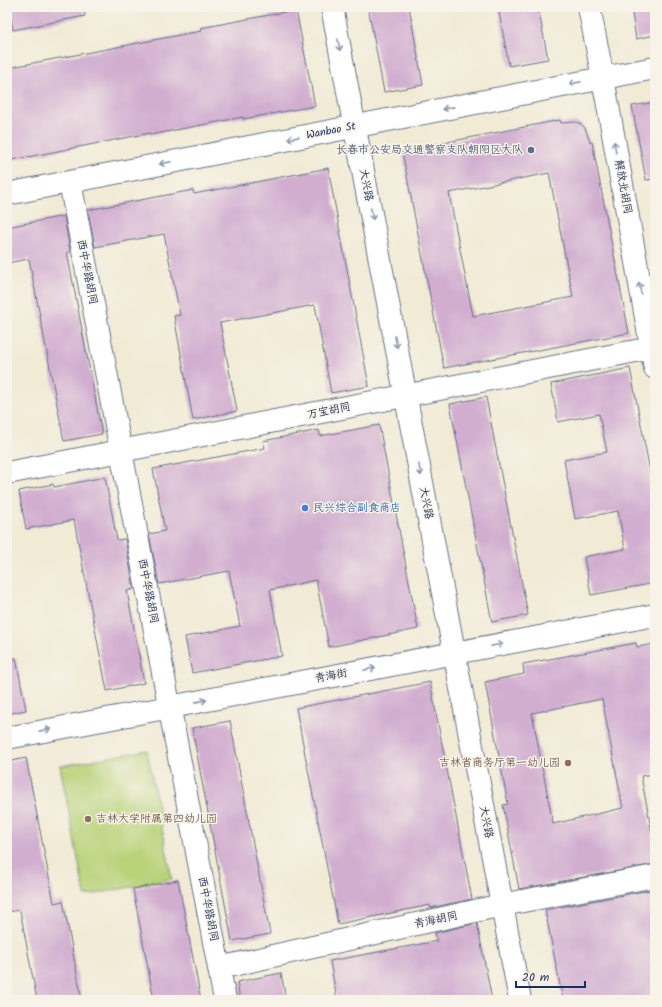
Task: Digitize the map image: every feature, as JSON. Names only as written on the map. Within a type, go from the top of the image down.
[{"type":"street","name":"大兴路","points":[[332,7],[520,1000]]},
{"type":"street","name":"解放北胡同","points":[[589,7],[653,358]]},
{"type":"street","name":"Wanbao St","points":[[7,194],[655,68]]},
{"type":"street","name":"西中华路胡同","points":[[70,182],[225,1000]]},
{"type":"street","name":"万宝胡同","points":[[7,473],[406,396],[653,358]]},
{"type":"street","name":"青海街","points":[[7,738],[655,615]]},
{"type":"street","name":"青海胡同","points":[[219,968],[502,905],[655,876]]},
{"type":"green space","points":[[147,750],[172,879],[85,896],[60,766]]},
{"type":"building","points":[[9,7],[84,7],[85,16],[13,30]]},
{"type":"building","points":[[368,7],[409,7],[423,85],[384,92]]},
{"type":"building","points":[[498,7],[538,7],[548,59],[509,66]]},
{"type":"building","points":[[631,7],[655,7],[655,35],[636,39]]},
{"type":"building","points":[[296,10],[315,106],[243,119],[243,117],[150,135],[150,133],[7,161],[7,68],[201,31],[200,28]]},
{"type":"building","points":[[655,102],[655,179],[646,180],[632,106]]},
{"type":"building","points":[[560,120],[561,123],[576,122],[581,124],[585,128],[590,142],[592,142],[629,333],[444,368],[402,151]],"holes":[[[549,173],[573,297],[473,316],[449,193]]]},
{"type":"building","points":[[328,168],[369,386],[331,393],[315,305],[251,317],[220,323],[237,411],[193,420],[174,316],[180,315],[164,234],[95,247],[88,210],[193,190],[194,194]]},
{"type":"building","points":[[64,216],[70,252],[67,252],[102,434],[64,441],[29,259],[7,263],[7,227]]},
{"type":"building","points":[[630,368],[655,497],[655,583],[591,595],[584,557],[625,549],[618,511],[575,519],[564,460],[607,452],[599,414],[558,422],[551,384]]},
{"type":"building","points":[[486,397],[528,615],[492,622],[450,404]]},
{"type":"building","points":[[379,425],[418,629],[329,647],[316,580],[270,590],[282,656],[192,673],[185,637],[240,626],[229,571],[159,584],[149,534],[165,531],[153,469],[265,448],[263,441],[319,430],[320,436]]},
{"type":"building","points":[[105,477],[117,540],[125,539],[134,589],[127,591],[144,683],[107,691],[74,520],[26,529],[19,491],[53,484],[54,487]]},
{"type":"building","name":"吉林省商务厅第一幼儿园","points":[[636,643],[637,647],[655,644],[655,774],[641,776],[655,849],[655,864],[519,889],[503,805],[508,804],[485,682],[524,674],[523,664]],"holes":[[[602,699],[623,808],[553,824],[532,713]]]},
{"type":"building","points":[[16,658],[26,710],[7,714],[7,659]]},
{"type":"building","points":[[430,682],[472,899],[430,908],[430,905],[338,924],[296,708]]},
{"type":"building","points":[[230,721],[270,934],[232,941],[192,728]]},
{"type":"building","points":[[26,758],[54,903],[63,901],[82,1000],[37,1000],[20,910],[7,912],[7,762]]},
{"type":"building","points":[[178,880],[201,1000],[154,1000],[133,889]]},
{"type":"building","points":[[655,889],[655,1000],[563,1000],[545,910]]},
{"type":"building","points":[[477,923],[492,1000],[337,1000],[330,961],[437,941],[435,933]]},
{"type":"building","points":[[281,973],[286,1000],[240,1000],[237,982]]},
{"type":"place","name":"长春市公安局交通警察支队朝阳区大队","points":[[531,150]]},
{"type":"place","name":"民兴综合副食商店","points":[[305,508]]},
{"type":"place","name":"吉林省商务厅第一幼儿园","points":[[568,763]]},
{"type":"place","name":"吉林大学附属第四幼儿园","points":[[88,819]]}]
